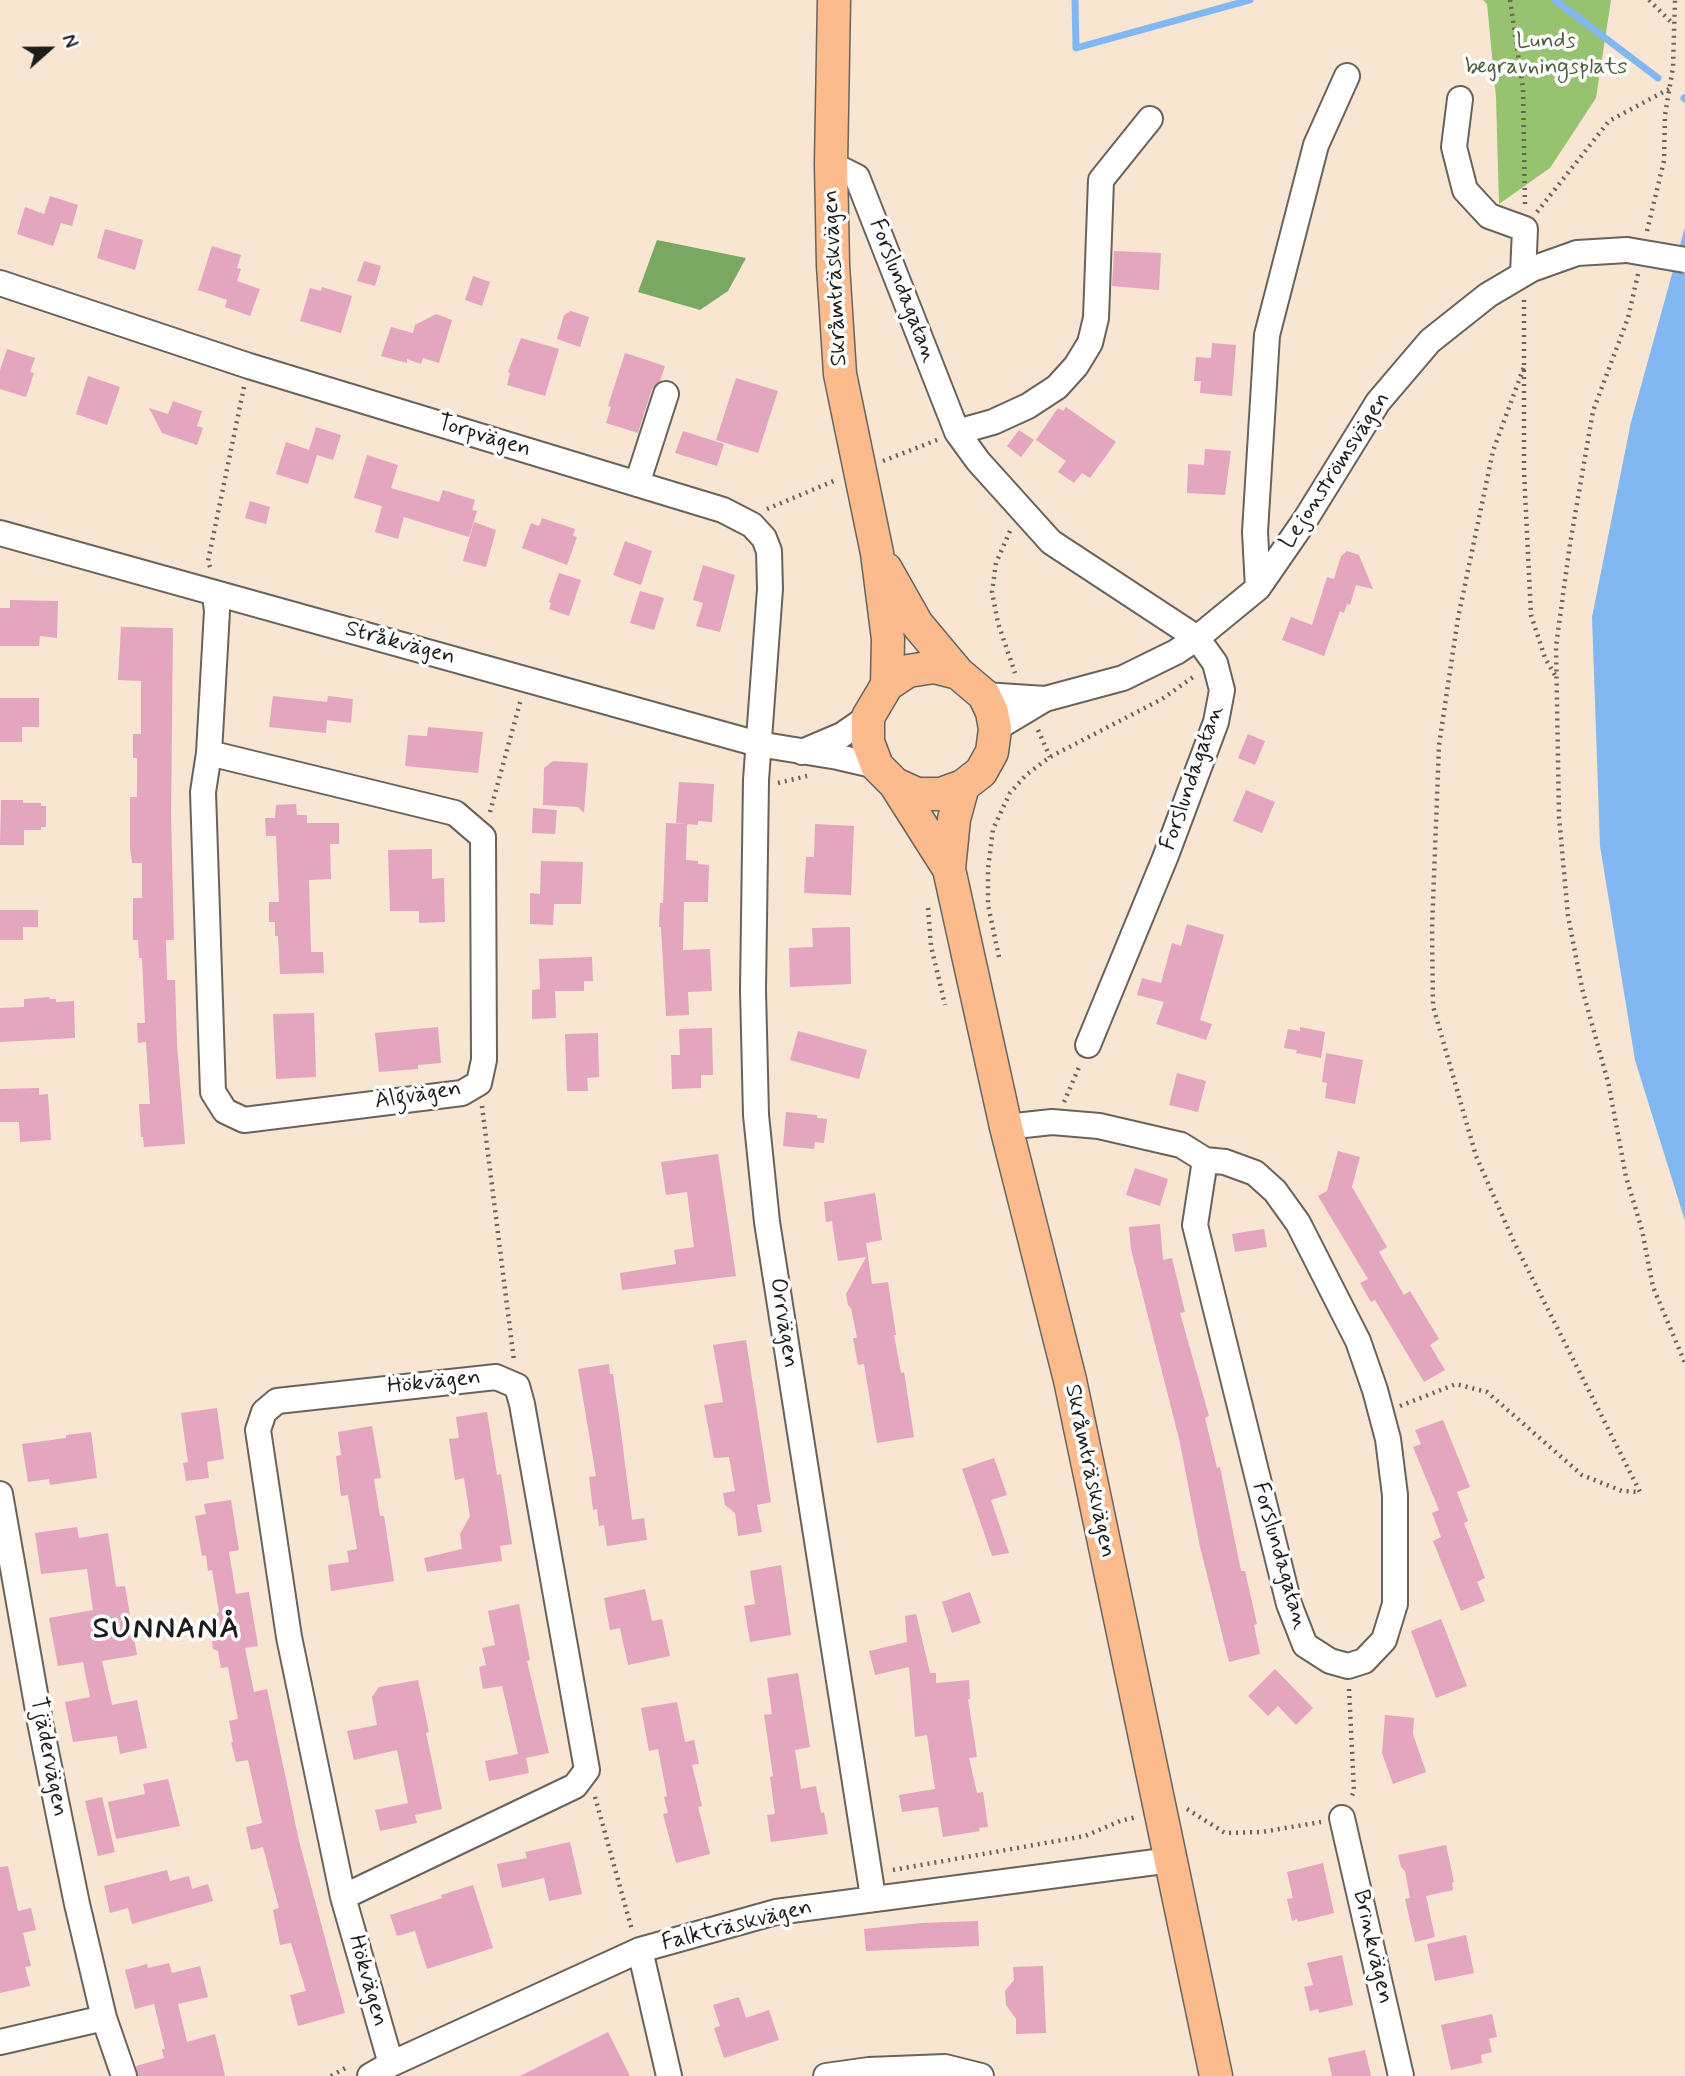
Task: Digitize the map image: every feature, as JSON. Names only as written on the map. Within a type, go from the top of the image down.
[{"type":"main road","name":"Skråmträskvägen","points":[[834,0],[831,164],[833,265],[840,374],[877,553],[888,639],[887,685]]},
{"type":"main road","name":"Skråmträskvägen","points":[[877,553],[917,624],[958,673]]},
{"type":"main road","points":[[934,667],[958,673],[984,695],[992,712],[995,729],[992,752],[981,772],[963,786],[941,794],[917,794],[886,775],[868,742],[868,717],[887,685],[908,671],[934,667]]},
{"type":"main road","name":"Skråmträskvägen","points":[[886,775],[949,869]]},
{"type":"main road","name":"Skråmträskvägen","points":[[963,786],[954,819],[949,869],[1006,1127],[1070,1380],[1216,2076]]},
{"type":"street","points":[[1258,588],[1255,532],[1267,334],[1316,145],[1347,76]]},
{"type":"street","points":[[1460,99],[1454,147],[1465,190],[1489,216],[1525,229],[1523,274]]},
{"type":"street","points":[[957,432],[993,422],[1028,406],[1057,387],[1076,366],[1090,343],[1096,318],[1101,180],[1150,119]]},
{"type":"street","name":"Forslundagatan","points":[[831,164],[857,177],[957,432],[978,461],[1051,542],[1197,638],[1215,663],[1222,690],[1216,722],[1165,858],[1088,1045]]},
{"type":"street","name":"Lejonströmsvägen","points":[[995,729],[1032,702],[1124,678],[1176,652],[1258,588],[1305,520],[1378,402],[1430,341],[1488,295],[1523,274],[1577,253],[1637,250],[1685,260]]},
{"type":"street","name":"Torpvägen","points":[[0,283],[248,366],[723,510],[752,526],[764,538],[769,551],[770,589],[758,744]]},
{"type":"street","points":[[637,484],[666,394]]},
{"type":"street","name":"Stråkvägen","points":[[0,533],[758,744],[802,752],[886,775]]},
{"type":"street","name":"Älgvägen","points":[[215,595],[217,611],[209,754],[203,792],[213,1092],[225,1111],[244,1120],[462,1093],[479,1083],[484,1060],[483,837]]},
{"type":"street","name":"Lejonströmsvägen","points":[[984,695],[1032,702]]},
{"type":"street","points":[[802,752],[842,735],[868,717]]},
{"type":"street","name":"Orrvägen","points":[[758,744],[753,990],[755,1115],[767,1222],[873,1897]]},
{"type":"street","points":[[209,754],[455,813],[483,837]]},
{"type":"street","points":[[1006,1127],[1052,1122],[1099,1126],[1181,1145],[1205,1160],[1225,1163],[1255,1173],[1275,1191],[1290,1212],[1358,1341],[1388,1439],[1395,1495],[1395,1604],[1384,1640],[1364,1661],[1348,1666]]},
{"type":"street","name":"Forslundagatan","points":[[1205,1160],[1195,1225],[1289,1604],[1305,1645],[1330,1661],[1348,1666]]},
{"type":"street","name":"Hökvägen","points":[[381,2070],[289,1637],[258,1430],[264,1412],[277,1401],[496,1377],[517,1386]]},
{"type":"street","points":[[343,1897],[576,1786],[587,1770],[517,1386]]},
{"type":"street","name":"Tjädervägen","points":[[0,1494],[40,1722],[77,1904],[104,2018],[124,2076]]},
{"type":"street","name":"Brinkvägen","points":[[1342,1818],[1401,2076]]},
{"type":"street","name":"Falkträskvägen","points":[[381,2070],[640,1950],[776,1912],[873,1897],[1171,1860]]},
{"type":"street","points":[[640,1950],[668,2076]]},
{"type":"street","points":[[0,2042],[104,2018]]},
{"type":"street","points":[[826,2076],[869,2070],[945,2067],[981,2076]]},
{"type":"path","points":[[1510,0],[1523,89],[1525,229]]},
{"type":"path","points":[[1649,0],[1674,25]]},
{"type":"path","points":[[1675,0],[1673,66],[1664,115],[1664,161],[1637,250],[1628,318],[1592,411],[1556,646],[1559,817],[1568,916],[1582,988],[1609,1086],[1626,1177],[1642,1230],[1653,1287],[1685,1363]]},
{"type":"path","points":[[1525,229],[1553,189],[1609,121],[1670,88]]},
{"type":"path","points":[[1523,274],[1524,472],[1531,615],[1545,658],[1557,678]]},
{"type":"path","points":[[1381,1412],[1456,1384],[1487,1392],[1582,1475],[1622,1491],[1640,1492],[1514,1242],[1476,1156],[1433,1006],[1432,929],[1439,745],[1458,618],[1493,451],[1525,364]]},
{"type":"path","points":[[215,595],[208,561],[248,366]]},
{"type":"path","points":[[1020,508],[996,564],[992,593],[998,623],[1032,702],[1050,757]]},
{"type":"path","points":[[999,958],[988,905],[988,869],[993,829],[1010,793],[1026,775],[1050,757],[1162,699],[1215,663]]},
{"type":"path","points":[[483,837],[527,678]]},
{"type":"path","points":[[927,895],[931,946],[945,1005]]},
{"type":"path","points":[[1066,1099],[1088,1045]]},
{"type":"path","points":[[479,1083],[517,1386]]},
{"type":"path","points":[[1180,1804],[1225,1833],[1262,1832],[1342,1818],[1354,1791],[1348,1666]]},
{"type":"path","points":[[587,1770],[640,1950]]},
{"type":"green space","name":"Lunds begravningsplats","points":[[1483,0],[1611,0],[1596,98],[1550,168],[1499,204],[1496,97],[1487,4]]},
{"type":"green space","points":[[657,240],[746,258],[728,291],[700,310],[638,292]]},
{"type":"water","points":[[1685,227],[1685,1221],[1635,1060],[1600,846],[1592,617],[1631,422]]},
{"type":"building","points":[[50,196],[78,205],[72,226],[61,223],[53,246],[17,234],[25,207],[44,214]]},
{"type":"building","points":[[105,229],[143,240],[135,270],[97,258]]},
{"type":"building","points":[[212,246],[241,255],[237,268],[241,269],[237,281],[260,289],[250,316],[225,307],[227,300],[198,290]]},
{"type":"building","points":[[1114,251],[1161,253],[1159,290],[1112,286]]},
{"type":"building","points":[[364,261],[381,266],[375,286],[357,281]]},
{"type":"building","points":[[473,276],[490,282],[482,306],[465,300]]},
{"type":"building","points":[[322,287],[352,296],[341,333],[300,321],[310,288],[321,291]]},
{"type":"building","points":[[571,311],[589,317],[580,347],[557,339],[564,315]]},
{"type":"building","points":[[436,314],[452,320],[439,363],[423,358],[421,364],[407,359],[407,363],[381,356],[391,327],[413,333],[415,325]]},
{"type":"building","points":[[521,338],[559,349],[545,396],[507,385],[508,372]]},
{"type":"building","points":[[1212,343],[1236,345],[1232,396],[1200,393],[1201,381],[1194,381],[1196,357],[1211,358]]},
{"type":"building","points":[[7,349],[35,358],[30,372],[34,373],[26,397],[0,389],[0,370]]},
{"type":"building","points":[[625,353],[665,366],[660,381],[652,389],[638,433],[606,423],[611,407],[608,406]]},
{"type":"building","points":[[88,376],[120,387],[107,425],[76,414]]},
{"type":"building","points":[[736,378],[778,391],[758,453],[716,440]]},
{"type":"building","points":[[173,401],[202,411],[197,426],[203,428],[197,445],[162,433],[149,408],[168,414]]},
{"type":"building","points":[[1066,407],[1116,442],[1090,478],[1082,473],[1074,483],[1058,472],[1066,461],[1036,440],[1058,408],[1063,411]]},
{"type":"building","points":[[316,427],[341,435],[333,460],[317,455],[308,484],[276,474],[286,442],[309,450]]},
{"type":"building","points":[[1019,430],[1034,440],[1021,457],[1007,446]]},
{"type":"building","points":[[683,431],[724,444],[717,466],[675,453]]},
{"type":"building","points":[[1205,449],[1231,451],[1225,495],[1187,493],[1188,464],[1204,465]]},
{"type":"building","points":[[367,455],[398,465],[391,488],[439,502],[443,490],[475,500],[472,510],[477,511],[469,537],[404,517],[398,539],[375,532],[382,506],[354,498]]},
{"type":"building","points":[[250,501],[270,507],[266,524],[245,518]]},
{"type":"building","points":[[542,518],[575,529],[573,536],[577,537],[567,565],[522,548],[531,523],[539,526]]},
{"type":"building","points":[[474,522],[496,530],[486,567],[463,561]]},
{"type":"building","points":[[625,541],[652,551],[641,585],[613,575]]},
{"type":"building","points":[[1347,551],[1359,555],[1373,589],[1356,585],[1350,605],[1347,604],[1344,613],[1340,611],[1324,656],[1282,640],[1291,617],[1312,625],[1327,577],[1334,579],[1341,556]]},
{"type":"building","points":[[703,565],[735,575],[720,632],[696,626],[703,603],[693,600]]},
{"type":"building","points":[[559,573],[581,580],[569,616],[549,609]]},
{"type":"building","points":[[640,591],[664,598],[654,630],[630,623]]},
{"type":"building","points":[[10,600],[58,601],[57,638],[40,636],[39,646],[0,646],[0,608],[10,608]]},
{"type":"building","points":[[121,627],[173,628],[171,816],[174,940],[166,940],[167,980],[175,980],[185,1144],[144,1147],[141,1137],[139,1104],[150,1104],[146,1042],[138,1043],[137,1023],[145,1023],[142,958],[139,958],[138,940],[133,940],[133,898],[142,898],[142,863],[132,863],[130,797],[137,797],[137,758],[133,758],[133,734],[141,734],[141,681],[118,680]]},
{"type":"building","points":[[273,696],[327,702],[328,696],[353,699],[351,723],[327,720],[326,733],[269,727]]},
{"type":"building","points":[[0,698],[39,698],[39,727],[22,727],[22,742],[0,742]]},
{"type":"building","points":[[428,727],[483,732],[478,773],[405,766],[408,735],[427,736]]},
{"type":"building","points":[[1248,734],[1265,741],[1255,765],[1238,758]]},
{"type":"building","points":[[553,761],[588,763],[584,813],[578,807],[543,805],[544,768]]},
{"type":"building","points":[[679,782],[714,784],[712,822],[698,821],[698,825],[676,823]]},
{"type":"building","points":[[1246,790],[1275,802],[1262,833],[1233,821]]},
{"type":"building","points":[[1,800],[23,800],[23,803],[41,803],[41,806],[46,806],[46,827],[41,827],[41,830],[24,830],[24,845],[0,845]]},
{"type":"building","points":[[296,804],[297,815],[307,815],[307,823],[339,823],[339,844],[330,844],[331,879],[309,880],[311,952],[323,952],[324,973],[280,974],[278,936],[275,936],[275,922],[269,922],[269,902],[279,902],[276,836],[266,836],[265,818],[275,818],[276,805]]},
{"type":"building","points":[[533,808],[557,810],[555,834],[532,833]]},
{"type":"building","points":[[666,823],[687,824],[686,860],[709,865],[708,902],[684,902],[683,950],[710,949],[712,991],[688,992],[689,1015],[666,1016],[659,927],[660,903],[663,903]]},
{"type":"building","points":[[815,824],[854,826],[851,895],[804,893],[806,857],[814,857]]},
{"type":"building","points":[[432,849],[432,879],[444,878],[445,922],[419,923],[419,911],[390,911],[388,850]]},
{"type":"building","points":[[541,861],[583,862],[581,904],[554,904],[553,925],[530,924],[530,893],[540,894]]},
{"type":"building","points":[[0,910],[38,910],[38,927],[23,927],[23,940],[0,940]]},
{"type":"building","points":[[1187,924],[1224,935],[1200,1020],[1212,1024],[1206,1040],[1156,1024],[1164,1002],[1137,995],[1142,978],[1161,983],[1172,943],[1181,946]]},
{"type":"building","points":[[850,927],[851,984],[790,987],[789,948],[813,947],[812,928]]},
{"type":"building","points":[[592,957],[593,981],[584,981],[584,991],[555,991],[556,1018],[532,1019],[532,990],[540,989],[539,959]]},
{"type":"building","points":[[50,997],[49,999],[56,999],[56,1002],[74,1001],[75,1038],[0,1042],[0,1008],[24,1007],[24,999]]},
{"type":"building","points":[[314,1013],[316,1077],[276,1079],[273,1014]]},
{"type":"building","points":[[438,1027],[441,1063],[418,1065],[418,1069],[379,1072],[375,1033]]},
{"type":"building","points":[[1300,1027],[1325,1032],[1321,1058],[1284,1048],[1288,1029],[1300,1031]]},
{"type":"building","points":[[712,1028],[713,1075],[701,1075],[701,1088],[672,1089],[671,1055],[680,1055],[679,1029]]},
{"type":"building","points":[[798,1031],[867,1050],[859,1079],[790,1060]]},
{"type":"building","points":[[598,1033],[599,1077],[587,1078],[588,1091],[567,1091],[565,1034]]},
{"type":"building","points":[[1326,1053],[1363,1060],[1355,1104],[1325,1098],[1327,1083],[1322,1082]]},
{"type":"building","points":[[1177,1073],[1206,1081],[1198,1112],[1169,1105]]},
{"type":"building","points":[[39,1088],[39,1095],[48,1094],[51,1140],[20,1142],[19,1122],[0,1122],[0,1089]]},
{"type":"building","points":[[786,1112],[817,1115],[817,1118],[827,1119],[824,1143],[815,1142],[814,1149],[783,1146]]},
{"type":"building","points":[[1338,1151],[1360,1157],[1352,1187],[1387,1247],[1379,1252],[1404,1295],[1410,1291],[1439,1339],[1430,1345],[1445,1370],[1424,1382],[1375,1300],[1371,1302],[1360,1283],[1368,1279],[1318,1196],[1327,1191]]},
{"type":"building","points":[[718,1154],[736,1276],[622,1290],[620,1273],[676,1264],[674,1250],[694,1247],[687,1192],[666,1195],[661,1162]]},
{"type":"building","points":[[1135,1168],[1168,1179],[1160,1206],[1126,1195]]},
{"type":"building","points":[[875,1193],[882,1240],[866,1243],[872,1284],[888,1282],[894,1335],[901,1373],[904,1372],[914,1437],[877,1443],[864,1364],[858,1365],[853,1338],[857,1338],[846,1294],[866,1257],[838,1261],[832,1221],[826,1222],[824,1202]]},
{"type":"building","points":[[1160,1224],[1163,1260],[1172,1258],[1185,1312],[1180,1313],[1209,1416],[1205,1418],[1217,1468],[1220,1467],[1241,1571],[1245,1571],[1257,1624],[1254,1625],[1260,1654],[1229,1662],[1200,1547],[1180,1443],[1131,1249],[1129,1227]]},
{"type":"building","points":[[1264,1229],[1267,1247],[1235,1252],[1232,1234]]},
{"type":"building","points":[[746,1340],[771,1502],[757,1505],[762,1532],[738,1536],[735,1513],[725,1505],[723,1493],[735,1491],[729,1457],[714,1458],[704,1405],[723,1402],[713,1345]]},
{"type":"building","points":[[609,1364],[610,1374],[613,1374],[632,1520],[644,1518],[647,1540],[607,1546],[604,1525],[599,1526],[597,1509],[593,1510],[589,1477],[596,1476],[578,1369]]},
{"type":"building","points":[[217,1408],[224,1459],[207,1462],[209,1478],[186,1481],[183,1463],[188,1462],[181,1413]]},
{"type":"building","points":[[487,1412],[497,1475],[501,1474],[512,1544],[500,1546],[502,1561],[427,1572],[424,1558],[462,1549],[460,1534],[470,1516],[464,1478],[455,1480],[449,1439],[459,1438],[456,1417]]},
{"type":"building","points":[[1443,1420],[1470,1487],[1457,1492],[1468,1521],[1464,1523],[1485,1578],[1477,1582],[1485,1601],[1461,1611],[1433,1541],[1441,1537],[1432,1513],[1439,1510],[1413,1447],[1421,1444],[1415,1430]]},
{"type":"building","points":[[372,1426],[381,1478],[374,1479],[380,1516],[384,1516],[394,1581],[331,1591],[328,1565],[349,1562],[347,1551],[357,1549],[348,1495],[341,1496],[336,1456],[341,1455],[338,1432]]},
{"type":"building","points":[[91,1432],[97,1478],[50,1485],[49,1479],[28,1482],[22,1444]]},
{"type":"building","points":[[994,1458],[1007,1495],[991,1500],[1009,1553],[992,1556],[962,1469]]},
{"type":"building","points":[[231,1500],[239,1550],[229,1552],[236,1594],[249,1592],[258,1646],[245,1648],[254,1692],[267,1689],[299,1841],[345,2013],[298,2026],[290,1995],[306,1991],[291,1943],[280,1945],[273,1910],[279,1908],[263,1847],[251,1850],[246,1827],[262,1823],[248,1760],[236,1762],[231,1742],[229,1721],[238,1719],[228,1667],[221,1668],[218,1651],[213,1649],[210,1627],[219,1611],[212,1570],[208,1571],[206,1555],[202,1556],[195,1516],[206,1514],[204,1504]]},
{"type":"building","points":[[77,1527],[79,1538],[108,1533],[116,1587],[125,1586],[137,1655],[102,1661],[112,1705],[137,1700],[147,1748],[120,1754],[117,1736],[73,1742],[65,1702],[90,1697],[83,1662],[58,1666],[49,1618],[93,1610],[87,1569],[41,1574],[35,1533]]},
{"type":"building","points":[[781,1565],[791,1635],[750,1642],[744,1606],[755,1604],[750,1571]]},
{"type":"building","points":[[645,1589],[652,1621],[662,1619],[670,1656],[628,1665],[620,1628],[610,1630],[604,1598]]},
{"type":"building","points":[[970,1592],[981,1623],[952,1633],[942,1602]]},
{"type":"building","points":[[519,1604],[530,1660],[527,1661],[549,1753],[526,1758],[529,1773],[489,1781],[485,1761],[518,1754],[502,1686],[483,1689],[479,1667],[486,1665],[482,1648],[495,1645],[488,1611]]},
{"type":"building","points":[[916,1614],[930,1673],[936,1673],[936,1683],[969,1680],[968,1699],[977,1757],[969,1758],[977,1793],[983,1792],[988,1827],[979,1828],[980,1831],[943,1837],[938,1807],[902,1812],[899,1795],[935,1789],[927,1735],[915,1737],[909,1667],[875,1675],[869,1651],[907,1642],[905,1616]]},
{"type":"building","points":[[1441,1619],[1467,1686],[1436,1698],[1411,1631]]},
{"type":"building","points":[[1275,1669],[1313,1708],[1296,1725],[1278,1706],[1268,1716],[1248,1696]]},
{"type":"building","points":[[798,1673],[810,1747],[795,1750],[801,1789],[816,1786],[828,1834],[771,1842],[767,1815],[775,1814],[770,1777],[773,1776],[764,1715],[772,1714],[767,1678]]},
{"type":"building","points":[[418,1680],[442,1809],[415,1815],[417,1823],[380,1831],[375,1810],[408,1803],[397,1750],[354,1760],[347,1731],[377,1725],[372,1697],[379,1687]]},
{"type":"building","points":[[677,1702],[685,1742],[694,1740],[699,1764],[692,1765],[702,1806],[698,1807],[710,1854],[676,1863],[663,1814],[668,1813],[664,1797],[667,1796],[658,1749],[649,1751],[641,1708]]},
{"type":"building","points":[[1385,1715],[1414,1718],[1413,1734],[1426,1772],[1393,1784],[1382,1753]]},
{"type":"building","points":[[168,1779],[180,1826],[116,1839],[108,1802],[145,1794],[143,1784]]},
{"type":"building","points":[[102,1797],[115,1852],[98,1856],[85,1801]]},
{"type":"building","points":[[570,1842],[582,1894],[549,1901],[544,1878],[502,1888],[497,1864],[527,1858],[525,1852]]},
{"type":"building","points":[[1446,1845],[1454,1882],[1453,1890],[1426,1896],[1435,1937],[1415,1942],[1405,1899],[1410,1898],[1405,1871],[1398,1855]]},
{"type":"building","points":[[1323,1863],[1334,1913],[1298,1922],[1297,1919],[1292,1921],[1287,1899],[1293,1898],[1287,1872]]},
{"type":"building","points":[[8,1866],[18,1911],[31,1908],[36,1930],[23,1933],[31,1966],[25,1967],[30,1986],[0,1993],[0,1867]]},
{"type":"building","points":[[167,1870],[170,1881],[189,1876],[192,1889],[208,1884],[213,1901],[132,1924],[128,1908],[110,1913],[104,1886]]},
{"type":"building","points":[[473,1885],[493,1948],[427,1969],[415,1931],[397,1936],[390,1915]]},
{"type":"building","points":[[978,1921],[979,1946],[866,1951],[864,1929]]},
{"type":"building","points":[[1466,1935],[1474,1973],[1435,1981],[1427,1944]]},
{"type":"building","points":[[1342,1955],[1353,2005],[1319,2013],[1318,2009],[1310,2011],[1304,1987],[1313,1985],[1307,1963]]},
{"type":"building","points":[[169,1963],[172,1973],[200,1966],[208,1997],[178,2004],[187,2042],[215,2034],[225,2076],[138,2076],[136,2066],[164,2058],[162,2049],[165,2049],[154,2004],[135,2009],[125,1970],[147,1964],[148,1968]]},
{"type":"building","points":[[1043,1966],[1046,2033],[1016,2034],[1016,2019],[1006,2005],[1005,1991],[1014,1980],[1013,1967]]},
{"type":"building","points":[[739,1997],[746,2018],[769,2010],[779,2040],[724,2058],[714,2028],[720,2026],[713,2005]]},
{"type":"building","points":[[1492,2014],[1497,2037],[1489,2039],[1492,2052],[1481,2055],[1482,2063],[1451,2070],[1441,2025]]},
{"type":"building","points":[[608,2032],[630,2076],[520,2076]]},
{"type":"building","points":[[1365,2050],[1371,2076],[1332,2076],[1328,2058]]},
{"type":"waterway","points":[[1075,0],[1076,48],[1250,0]]},
{"type":"waterway","points":[[1555,0],[1658,78]]},
{"type":"district","name":"SUNNANÅ","points":[[167,1631]]}]
